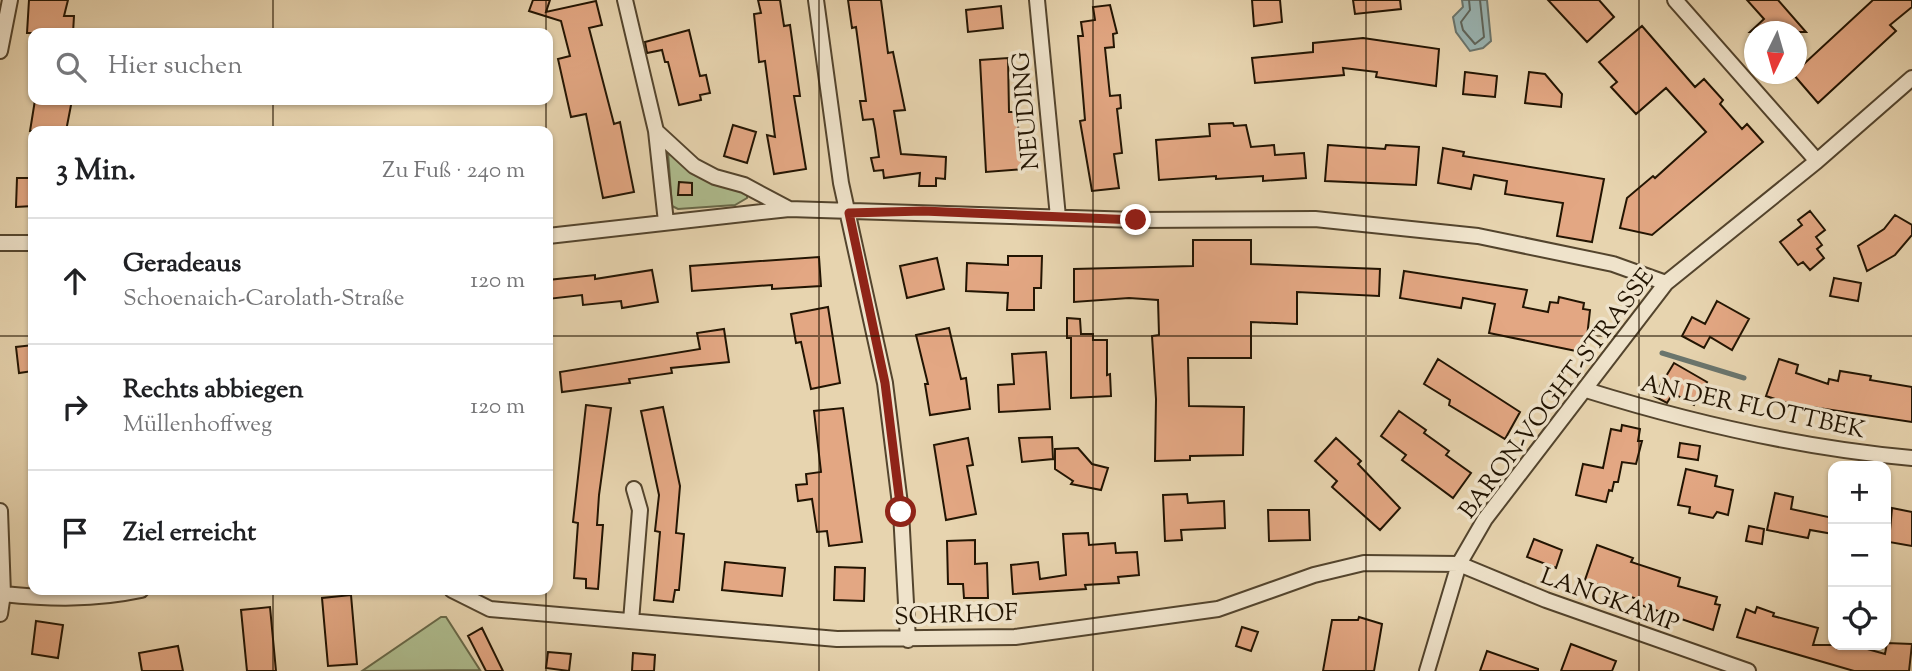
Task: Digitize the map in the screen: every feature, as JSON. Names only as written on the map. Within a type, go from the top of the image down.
[{"type":"street","points":[[0,51],[10,0]]},
{"type":"street","points":[[625,0],[656,131],[666,222]]},
{"type":"street","points":[[816,0],[841,183],[885,383],[901,512],[908,640]]},
{"type":"street","name":"NEUDING","points":[[1037,0],[1058,217]]},
{"type":"street","points":[[1675,0],[1817,161]]},
{"type":"street","name":"BARON-VOGHT-STRASSE","points":[[1427,671],[1460,564],[1485,519],[1666,283],[1817,161],[1912,78]]},
{"type":"street","points":[[656,131],[694,166],[715,177],[744,185],[789,209]]},
{"type":"street","points":[[553,235],[789,209],[849,213],[923,211],[1136,220],[1315,219],[1478,236],[1614,264],[1666,283]]},
{"type":"street","points":[[0,243],[28,243]]},
{"type":"street","name":"AN DER FLOTTBEK","points":[[1586,390],[1704,424],[1856,453],[1912,458]]},
{"type":"street","points":[[631,621],[640,510],[634,489]]},
{"type":"street","points":[[0,511],[3,594],[0,614]]},
{"type":"street","name":"SOHRHOF","points":[[462,595],[491,609],[836,639],[1015,637],[1218,609],[1314,575],[1364,563],[1460,564]]},
{"type":"street","name":"LANGKAMP","points":[[1460,564],[1546,600],[1748,671]]},
{"type":"street","points":[[3,594],[60,600],[118,595]]},
{"type":"green space","points":[[668,153],[691,171],[747,192],[747,198],[735,205],[678,209],[672,206]]},
{"type":"green space","points":[[441,617],[446,617],[480,670],[362,671]]},
{"type":"water","points":[[1462,0],[1487,0],[1491,41],[1483,48],[1470,51],[1456,32],[1453,17],[1463,7]]},
{"type":"building","points":[[29,0],[68,0],[64,16],[74,16],[73,28],[28,28],[27,33]]},
{"type":"building","points":[[533,0],[550,0],[546,12],[596,1],[602,25],[589,28],[614,124],[620,122],[634,192],[603,198],[586,114],[571,117],[558,59],[570,56],[561,21],[529,11]]},
{"type":"building","points":[[758,0],[780,0],[784,26],[790,25],[800,96],[794,96],[806,169],[774,174],[767,135],[775,137],[765,61],[759,62],[754,14],[761,13]]},
{"type":"building","points":[[848,0],[881,0],[888,53],[893,52],[905,110],[894,111],[901,154],[946,157],[945,179],[936,178],[936,186],[919,186],[920,173],[884,178],[883,170],[874,171],[871,158],[879,157],[875,129],[873,119],[863,120],[860,101],[866,101],[856,27],[852,28]]},
{"type":"building","points":[[1252,0],[1280,0],[1282,22],[1254,26]]},
{"type":"building","points":[[1353,0],[1400,0],[1401,9],[1355,14]]},
{"type":"building","points":[[1548,0],[1599,0],[1614,17],[1587,42]]},
{"type":"building","points":[[1747,0],[1778,0],[1796,21],[1762,21],[1764,19]]},
{"type":"building","points":[[1873,0],[1912,0],[1912,7],[1890,25],[1896,31],[1818,103],[1802,84],[1807,84],[1807,61]]},
{"type":"building","points":[[1110,5],[1117,33],[1113,34],[1114,47],[1105,48],[1110,96],[1120,95],[1121,108],[1117,109],[1122,153],[1114,154],[1119,188],[1092,191],[1080,121],[1085,120],[1078,36],[1083,36],[1081,22],[1095,20],[1093,7]]},
{"type":"building","points":[[1001,6],[1003,28],[968,32],[966,10]]},
{"type":"building","points":[[1642,26],[1695,87],[1704,79],[1723,100],[1720,104],[1742,129],[1747,124],[1763,142],[1652,235],[1620,228],[1627,198],[1653,176],[1655,178],[1706,132],[1666,88],[1636,114],[1611,87],[1617,82],[1599,62]]},
{"type":"building","points":[[689,30],[700,76],[706,75],[710,93],[700,95],[701,100],[679,105],[668,62],[665,62],[662,50],[647,53],[645,42]]},
{"type":"building","points":[[1363,38],[1439,49],[1436,86],[1376,77],[1377,72],[1343,68],[1344,75],[1255,83],[1252,58],[1313,52],[1313,43]]},
{"type":"building","points":[[1008,58],[1009,112],[1016,112],[1024,169],[986,172],[980,60]]},
{"type":"building","points":[[1465,72],[1497,76],[1495,97],[1463,94]]},
{"type":"building","points":[[1529,72],[1545,74],[1562,94],[1561,107],[1525,103]]},
{"type":"building","points":[[34,105],[71,105],[67,126],[31,126]]},
{"type":"building","points":[[1233,123],[1234,126],[1246,125],[1251,147],[1274,145],[1275,155],[1304,153],[1306,178],[1263,181],[1263,176],[1216,179],[1216,176],[1159,180],[1156,140],[1210,136],[1209,124]]},
{"type":"building","points":[[733,125],[756,132],[747,163],[724,156]]},
{"type":"building","points":[[1328,145],[1385,149],[1386,145],[1419,147],[1416,185],[1325,181]]},
{"type":"building","points":[[1443,148],[1464,152],[1463,156],[1604,179],[1592,242],[1557,236],[1563,203],[1505,194],[1507,181],[1474,175],[1471,189],[1438,183]]},
{"type":"building","points":[[17,178],[28,178],[28,206],[16,207]]},
{"type":"building","points":[[679,182],[692,183],[692,195],[678,195]]},
{"type":"building","points":[[1810,211],[1825,230],[1816,237],[1822,245],[1817,249],[1824,258],[1810,270],[1803,262],[1798,265],[1780,242],[1802,225],[1798,220]]},
{"type":"building","points":[[1895,215],[1912,225],[1912,235],[1895,255],[1867,271],[1858,246],[1884,229]]},
{"type":"building","points":[[1193,240],[1251,240],[1251,264],[1380,269],[1379,296],[1297,292],[1297,324],[1251,322],[1251,358],[1188,358],[1189,406],[1244,407],[1243,455],[1190,456],[1190,460],[1155,461],[1156,399],[1152,336],[1159,335],[1158,300],[1129,298],[1074,302],[1074,269],[1193,266]]},
{"type":"building","points":[[1008,256],[1042,256],[1041,288],[1034,288],[1034,310],[1007,310],[1008,293],[966,291],[967,263],[1008,265]]},
{"type":"building","points":[[819,257],[821,286],[772,289],[772,285],[692,291],[690,266]]},
{"type":"building","points":[[937,258],[944,289],[907,298],[900,266]]},
{"type":"building","points":[[652,270],[658,302],[622,308],[621,301],[583,305],[582,295],[553,298],[553,279],[595,275],[595,279]]},
{"type":"building","points":[[1404,271],[1527,290],[1523,307],[1548,312],[1550,302],[1558,303],[1559,297],[1584,303],[1583,309],[1590,310],[1587,337],[1585,336],[1581,352],[1489,333],[1495,304],[1463,298],[1461,308],[1400,298]]},
{"type":"building","points":[[1834,278],[1861,283],[1858,301],[1830,296]]},
{"type":"building","points":[[1717,301],[1749,319],[1732,350],[1710,337],[1704,348],[1682,336],[1692,317],[1705,324]]},
{"type":"building","points":[[828,307],[840,383],[811,389],[801,342],[796,343],[791,314]]},
{"type":"building","points":[[1067,318],[1080,319],[1081,334],[1093,334],[1093,340],[1107,340],[1107,375],[1110,374],[1111,396],[1071,398],[1071,338],[1067,338]]},
{"type":"building","points":[[949,328],[961,379],[966,378],[970,409],[930,415],[925,384],[928,384],[916,335]]},
{"type":"building","points":[[724,329],[729,362],[671,368],[672,373],[629,379],[630,383],[562,392],[560,372],[700,349],[697,333]]},
{"type":"building","points":[[28,346],[28,372],[19,373],[16,347]]},
{"type":"building","points":[[1046,352],[1050,409],[999,412],[998,385],[1014,384],[1012,354]]},
{"type":"building","points":[[1438,359],[1520,412],[1505,439],[1449,405],[1450,400],[1424,384]]},
{"type":"building","points":[[1779,359],[1798,365],[1796,373],[1828,384],[1829,379],[1838,381],[1840,371],[1871,376],[1870,380],[1912,387],[1912,422],[1806,406],[1805,409],[1766,396]]},
{"type":"building","points":[[1674,363],[1707,382],[1694,405],[1673,393],[1667,403],[1654,396]]},
{"type":"building","points":[[586,405],[611,408],[599,495],[597,525],[603,525],[598,589],[586,588],[586,579],[574,578],[578,523],[573,522]]},
{"type":"building","points":[[663,407],[680,486],[676,533],[684,534],[679,590],[675,590],[673,602],[654,600],[660,532],[655,531],[659,495],[641,411]]},
{"type":"building","points":[[843,408],[862,542],[829,546],[827,531],[817,532],[812,499],[798,501],[796,485],[807,484],[806,474],[821,472],[814,411]]},
{"type":"building","points":[[1399,411],[1426,430],[1424,433],[1449,451],[1446,455],[1471,473],[1453,498],[1402,460],[1406,455],[1381,436]]},
{"type":"building","points":[[1622,425],[1640,429],[1638,441],[1642,441],[1636,464],[1622,462],[1618,482],[1614,482],[1612,491],[1609,490],[1606,502],[1576,495],[1583,464],[1603,468],[1611,429],[1621,431]]},
{"type":"building","points":[[1052,437],[1053,459],[1022,462],[1019,438]]},
{"type":"building","points":[[968,438],[973,465],[967,466],[976,514],[946,520],[934,445]]},
{"type":"building","points":[[1336,438],[1361,461],[1358,464],[1400,508],[1380,530],[1332,487],[1337,481],[1315,461]]},
{"type":"building","points":[[1680,443],[1700,446],[1698,460],[1678,457]]},
{"type":"building","points":[[1078,448],[1092,464],[1108,468],[1101,490],[1071,484],[1073,481],[1055,469],[1055,449]]},
{"type":"building","points":[[1686,469],[1717,476],[1715,486],[1733,490],[1728,515],[1717,512],[1713,518],[1689,513],[1690,507],[1678,505]]},
{"type":"building","points":[[1775,493],[1793,497],[1791,509],[1828,517],[1828,533],[1810,530],[1808,538],[1767,530]]},
{"type":"building","points":[[1187,494],[1188,503],[1224,501],[1225,528],[1181,530],[1182,540],[1165,541],[1163,495]]},
{"type":"building","points":[[1892,508],[1912,512],[1912,546],[1891,542]]},
{"type":"building","points":[[1268,510],[1309,510],[1310,540],[1269,541]]},
{"type":"building","points":[[1749,526],[1764,529],[1762,544],[1746,541]]},
{"type":"building","points":[[1088,533],[1089,545],[1115,543],[1116,553],[1137,552],[1139,575],[1118,577],[1119,583],[1085,585],[1086,589],[1013,594],[1011,565],[1038,562],[1040,579],[1066,575],[1063,534]]},
{"type":"building","points":[[1534,539],[1562,550],[1556,568],[1527,557]]},
{"type":"building","points":[[975,540],[975,564],[987,563],[988,598],[964,598],[963,584],[948,584],[947,541]]},
{"type":"building","points":[[1597,545],[1633,558],[1631,562],[1680,578],[1678,586],[1717,597],[1715,604],[1720,605],[1713,630],[1635,603],[1637,599],[1585,580]]},
{"type":"building","points":[[725,562],[785,568],[782,596],[722,590]]},
{"type":"building","points":[[835,567],[865,568],[864,601],[834,600]]},
{"type":"building","points":[[351,595],[357,664],[328,666],[322,598]]},
{"type":"building","points":[[270,607],[276,671],[247,671],[241,610]]},
{"type":"building","points":[[1757,607],[1774,613],[1773,616],[1818,628],[1813,645],[1828,645],[1828,650],[1871,650],[1885,654],[1886,650],[1891,650],[1891,643],[1912,644],[1909,671],[1854,671],[1737,637],[1746,609],[1755,613]]},
{"type":"building","points":[[1359,617],[1382,624],[1374,671],[1323,671],[1332,620],[1358,620]]},
{"type":"building","points":[[36,621],[63,625],[58,658],[32,654]]},
{"type":"building","points":[[1242,627],[1258,632],[1251,651],[1236,646]]},
{"type":"building","points":[[482,628],[503,671],[486,671],[468,636]]},
{"type":"building","points":[[1571,644],[1616,661],[1612,671],[1561,671]]},
{"type":"building","points":[[178,646],[183,671],[142,671],[139,653]]},
{"type":"building","points":[[1487,651],[1538,669],[1538,671],[1480,671]]},
{"type":"building","points":[[548,652],[571,654],[569,671],[546,668]]},
{"type":"building","points":[[633,653],[655,655],[654,671],[632,671]]},
{"type":"waterway","points":[[1662,353],[1744,378]]},
{"type":"route","points":[[901,512],[885,383],[849,213],[923,211],[1136,220]]}]
